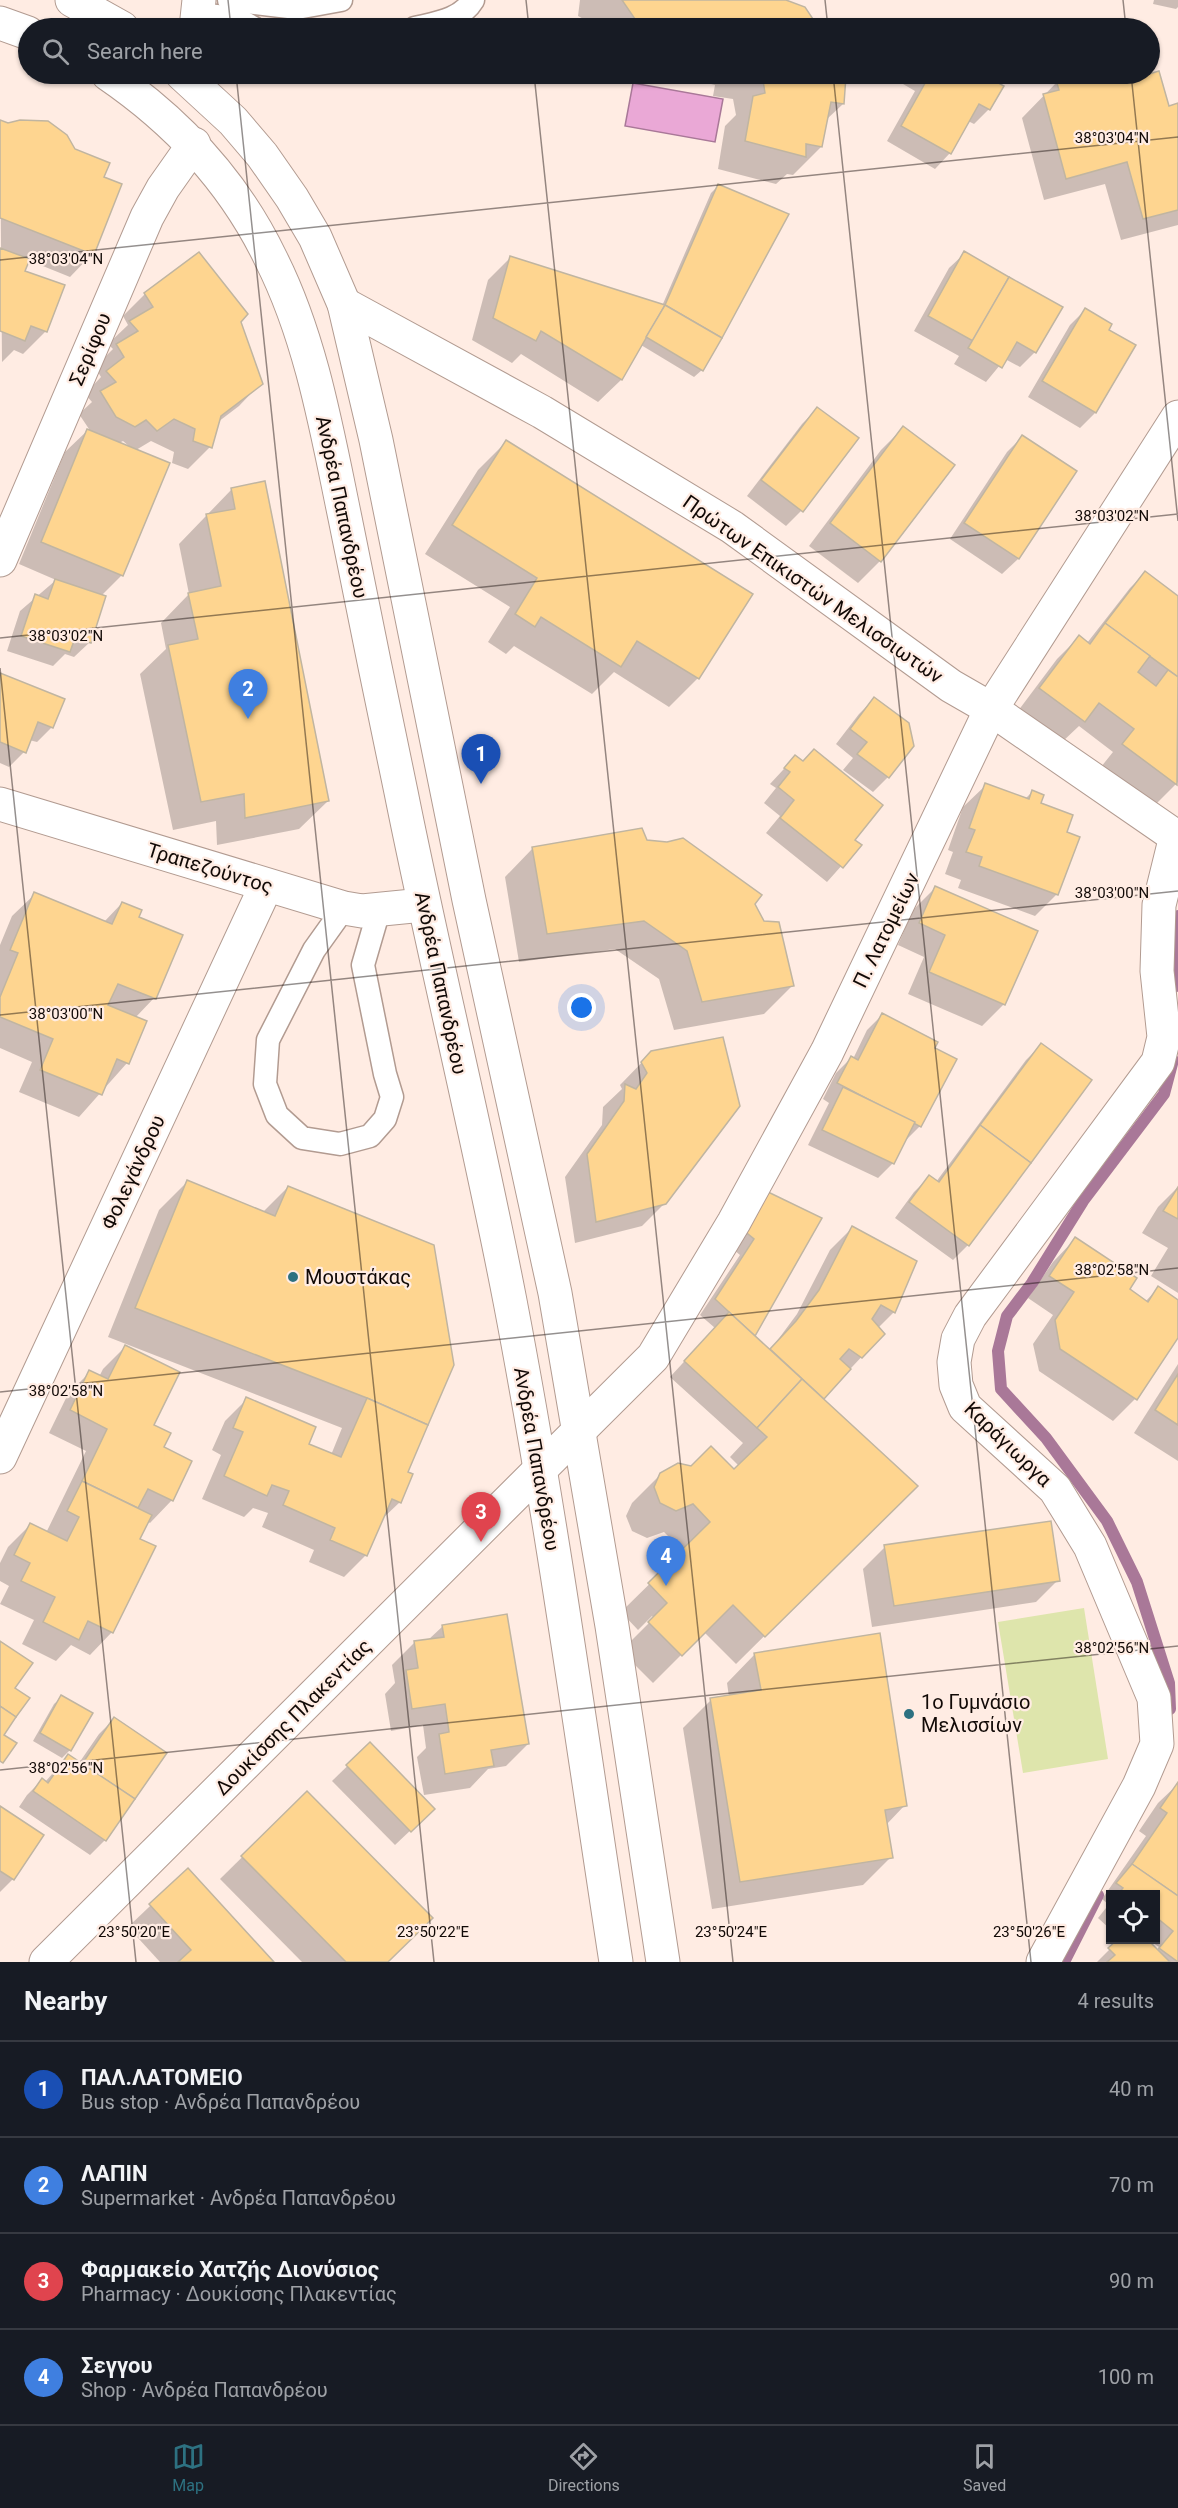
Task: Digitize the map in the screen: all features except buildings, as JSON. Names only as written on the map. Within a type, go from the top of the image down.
[{"type":"street","points":[[72,0],[104,18]]},
{"type":"street","points":[[0,22],[18,29]]},
{"type":"street","name":"Ανδρέα Παπανδρέου","points":[[122,84],[157,110],[194,144],[227,184],[252,222],[273,262],[307,354],[331,449],[423,905],[509,1298],[565,1618],[616,1962]]},
{"type":"street","points":[[198,84],[262,155],[292,198],[315,237],[344,304],[376,440],[472,912],[555,1293],[580,1431],[663,1962]]},
{"type":"street","name":"Σερίφου","points":[[0,560],[147,217],[163,188],[194,144]]},
{"type":"street","name":"Πρώτων Επικιστών Μελισσιωτών","points":[[344,304],[542,412],[723,522],[951,686],[992,709],[1177,837]]},
{"type":"street","name":"Π. Λατομείων","points":[[540,1472],[653,1357],[734,1222],[827,1052],[992,709],[1178,417]]},
{"type":"street","name":"Τραπεζούντος","points":[[0,804],[344,908],[362,911],[423,905]]},
{"type":"street","name":"Καράγιωργα","points":[[1043,1962],[1140,1786],[1157,1744],[1154,1698],[1090,1546],[1055,1489],[965,1407],[956,1385],[954,1362],[958,1339],[970,1316],[1158,1062],[1164,1037],[1157,971],[1159,905],[1177,837]]},
{"type":"street","name":"Φολεγάνδρου","points":[[0,1457],[266,886]]},
{"type":"street","name":"Δουκίσσης Πλακεντίας","points":[[46,1962],[540,1472]]},
{"type":"lane","points":[[229,0],[297,8],[341,0]]},
{"type":"lane","points":[[452,18],[467,10],[473,0]]},
{"type":"lane","points":[[197,14],[236,18]]},
{"type":"lane","points":[[344,908],[314,950],[268,1040],[265,1083],[278,1116],[302,1138],[340,1144],[370,1136],[385,1119],[392,1097],[385,1074],[363,964],[379,910]]},
{"type":"green space","points":[[1084,1608],[1108,1759],[1023,1773],[998,1622]]},
{"type":"shaded area","points":[[633,84],[723,99],[715,142],[625,126]]},
{"type":"waterway","points":[[1174,987],[1178,916]]},
{"type":"waterway","points":[[1170,1709],[1169,1683],[1137,1582],[1107,1521],[1046,1438],[1001,1389],[998,1351],[1007,1316],[1032,1283],[1083,1201],[1164,1094],[1173,1060]]},
{"type":"waterway","points":[[1064,1962],[1098,1895]]},
{"type":"place","name":"ΛΑΠΙΝ","points":[[248,719]]},
{"type":"place","name":"ΠΑΛ.ΛΑΤΟΜΕΙΟ","points":[[481,784]]},
{"type":"place","name":"Μουστάκας","points":[[293,1277]]},
{"type":"place","name":"Φαρμακείο Χατζής Διονύσιος","points":[[481,1542]]},
{"type":"place","name":"Σεγγου","points":[[666,1586]]},
{"type":"place","name":"1ο Γυμνάσιο Μελισσίων","points":[[909,1714]]}]
